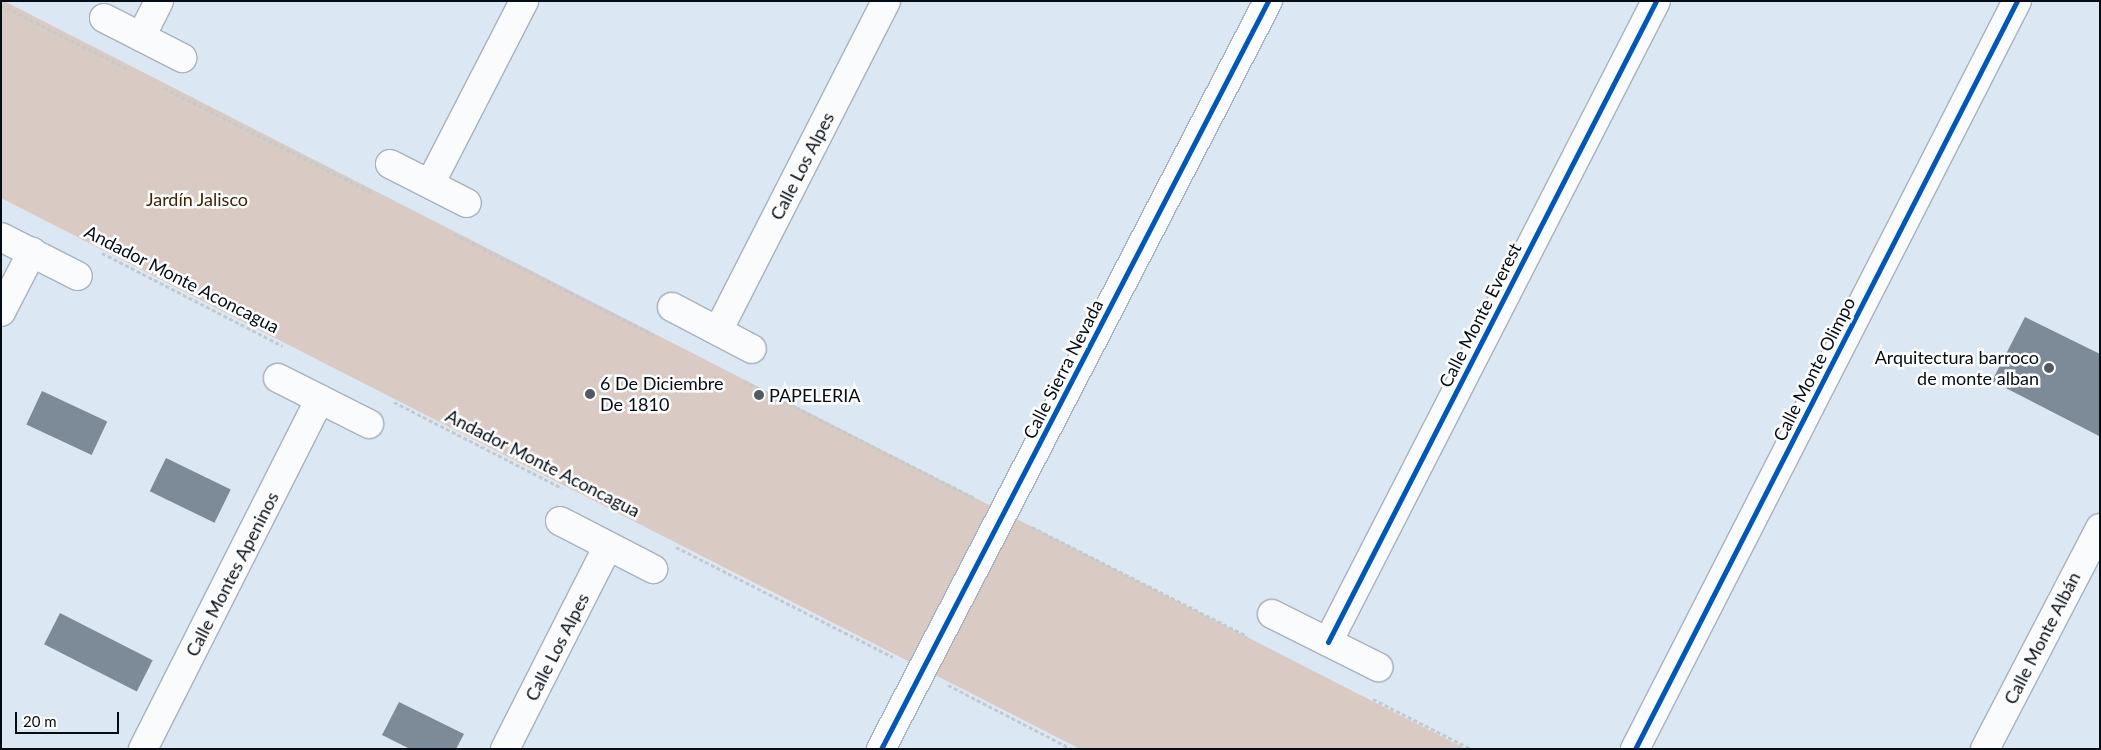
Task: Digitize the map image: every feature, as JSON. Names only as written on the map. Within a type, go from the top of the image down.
[{"type":"street","points":[[141,37],[159,1]]},
{"type":"street","points":[[430,184],[524,1]]},
{"type":"street","name":"Calle Los Alpes","points":[[718,331],[886,1]]},
{"type":"street","name":"Calle Sierra Nevada","points":[[881,749],[1268,1]]},
{"type":"street","name":"Calle Monte Everest","points":[[1328,642],[1656,1]]},
{"type":"street","name":"Calle Monte Olimpo","points":[[1635,749],[2017,1]]},
{"type":"street","points":[[104,18],[182,58]]},
{"type":"street","points":[[390,164],[467,203]]},
{"type":"street","points":[[1,237],[78,276]]},
{"type":"street","points":[[1,312],[32,252]]},
{"type":"street","points":[[672,307],[752,349]]},
{"type":"street","points":[[278,378],[369,424]]},
{"type":"street","name":"Calle Montes Apeninos","points":[[143,749],[320,399]]},
{"type":"street","points":[[560,521],[654,569]]},
{"type":"street","name":"Calle Monte Albán","points":[[1985,749],[2100,528]]},
{"type":"street","name":"Calle Los Alpes","points":[[505,749],[608,546]]},
{"type":"street","points":[[1272,614],[1378,668]]},
{"type":"path","points":[[673,545],[1072,749]]},
{"type":"green space","name":"Jardín Jalisco","points":[[1,1],[1466,749],[1080,749],[1,198]]},
{"type":"building","name":"Arquitectura barroco de monte alban","points":[[2025,317],[2100,354],[2099,436],[1992,381]]},
{"type":"building","points":[[42,391],[107,421],[92,455],[26,425]]},
{"type":"building","points":[[166,458],[231,490],[214,523],[150,491]]},
{"type":"building","points":[[60,613],[153,660],[137,691],[44,644]]},
{"type":"building","points":[[399,702],[464,734],[456,749],[410,749],[382,735]]},
{"type":"cycle path","points":[[881,749],[1268,1]]},
{"type":"cycle path","points":[[1328,642],[1656,1]]},
{"type":"cycle path","points":[[1635,749],[2017,1]]},
{"type":"place","name":"Arquitectura barroco de monte alban","points":[[2049,368]]},
{"type":"place","name":"6 De Diciembre De 1810","points":[[590,394]]},
{"type":"place","name":"PAPELERIA","points":[[759,395]]}]
